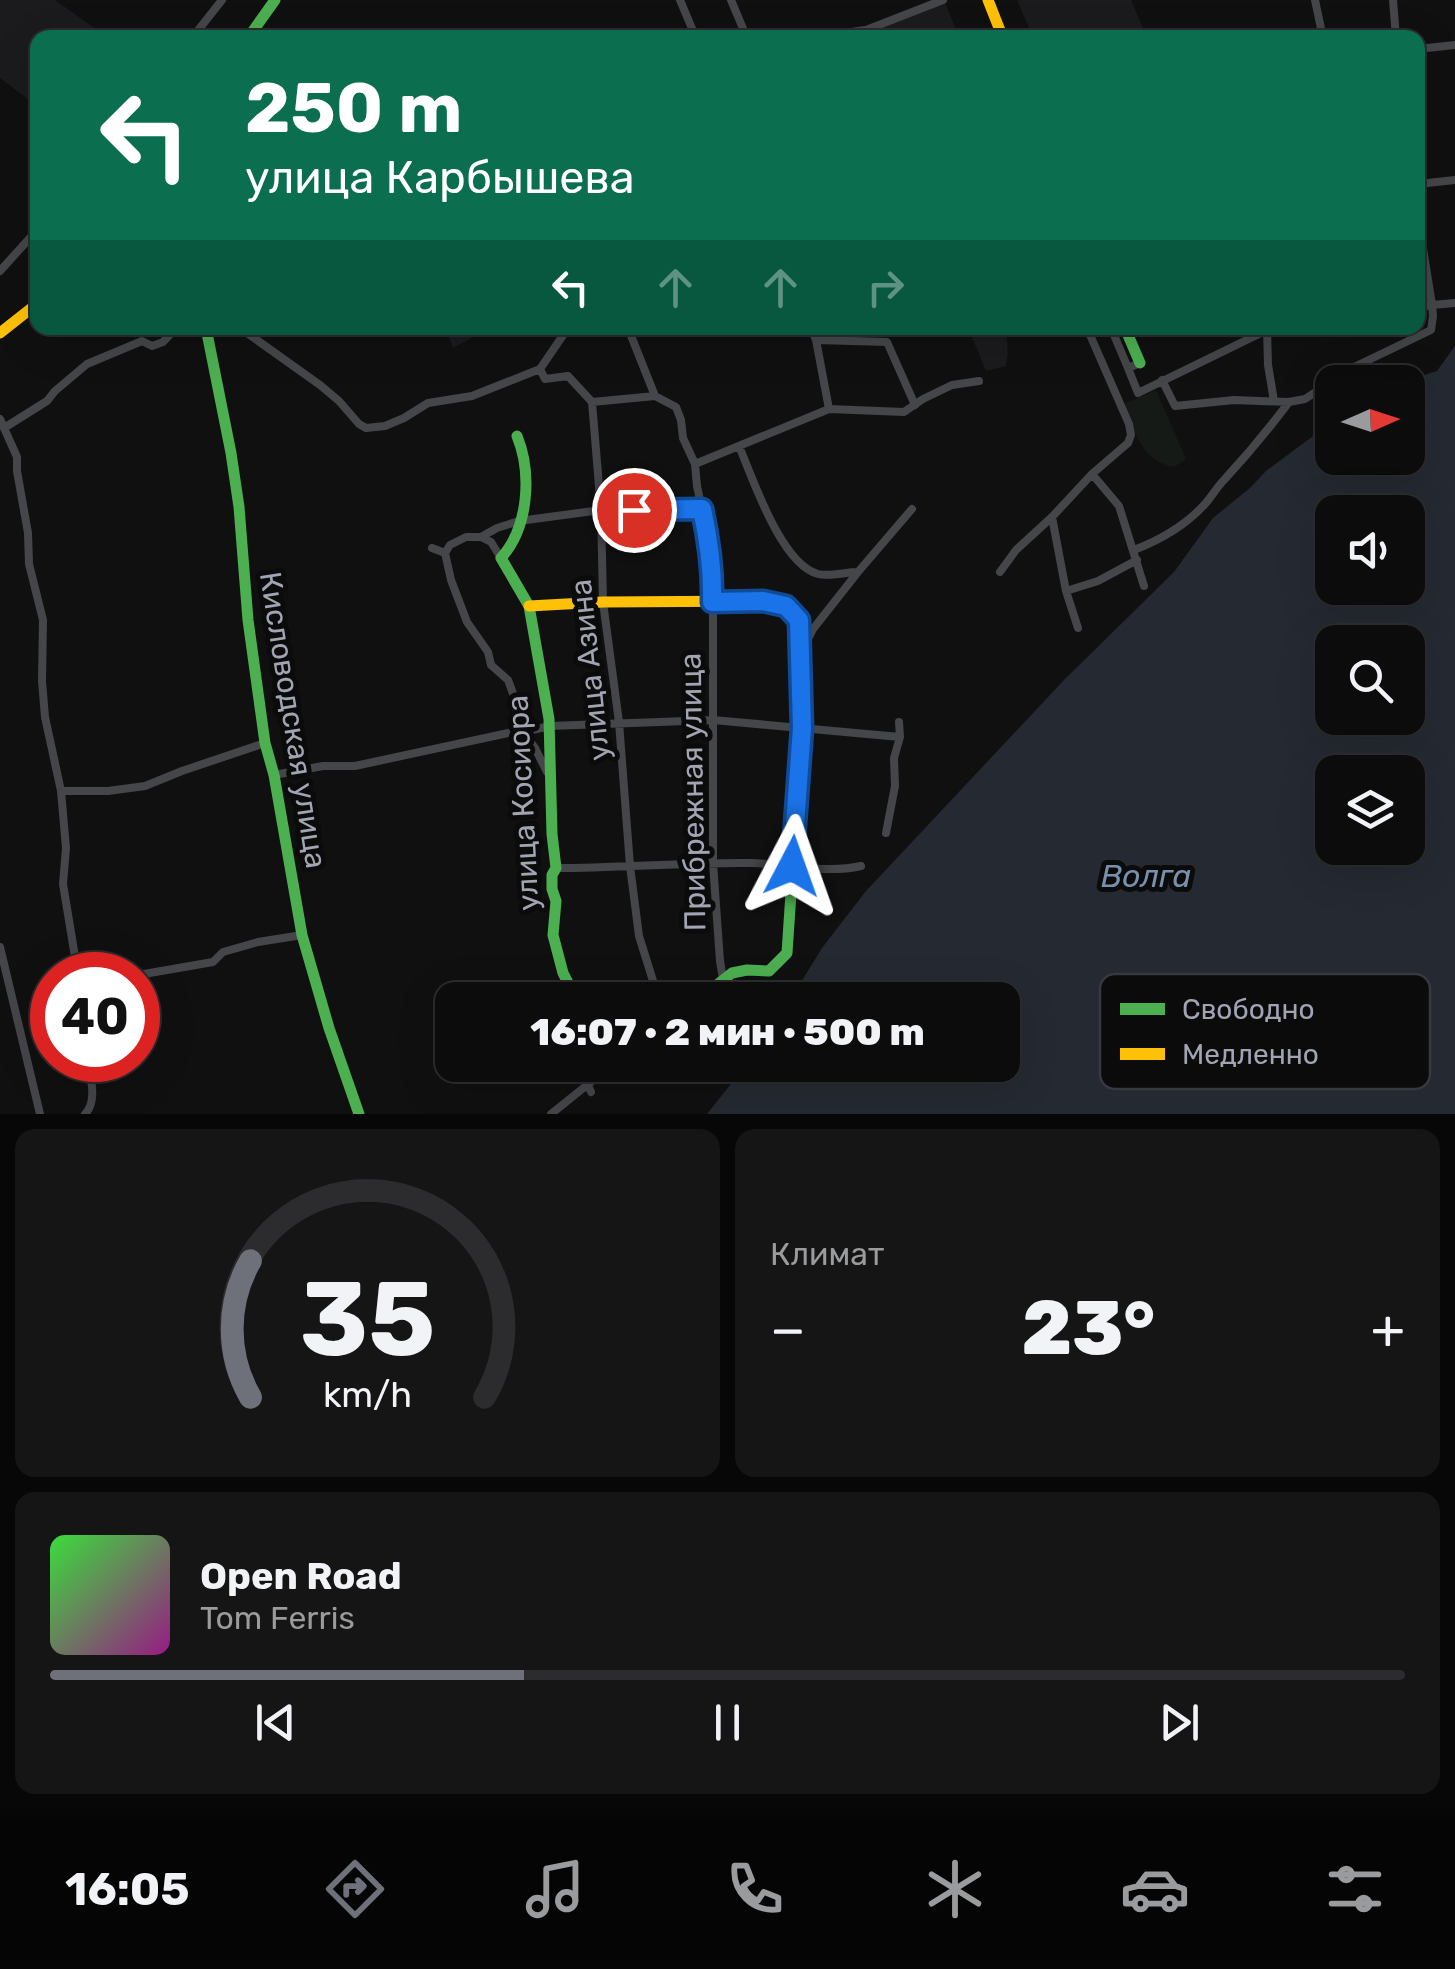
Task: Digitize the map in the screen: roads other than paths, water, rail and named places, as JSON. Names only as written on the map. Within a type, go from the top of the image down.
[{"type":"main road","points":[[254,30],[275,0]]},
{"type":"main road","points":[[988,0],[1000,30]]},
{"type":"main road","points":[[0,333],[30,309]]},
{"type":"main road","name":"Кисловодская улица","points":[[207,335],[234,471],[265,743],[302,935],[359,1114]]},
{"type":"main road","points":[[1127,335],[1134,366]]},
{"type":"main road","points":[[501,558],[510,550],[520,521],[526,478],[517,436]]},
{"type":"main road","name":"улица Косиора","points":[[501,558],[529,606],[550,726],[556,868],[552,875],[556,901],[553,935],[568,982]]},
{"type":"main road","points":[[529,606],[763,601],[786,606],[799,620],[802,728],[787,953],[769,972],[737,972],[718,982]]},
{"type":"street","points":[[198,30],[222,0]]},
{"type":"street","points":[[680,0],[693,30]]},
{"type":"street","points":[[731,0],[743,30]]},
{"type":"street","points":[[866,30],[943,0]]},
{"type":"street","points":[[1315,0],[1321,30]]},
{"type":"street","points":[[1393,0],[1395,30]]},
{"type":"street","points":[[1425,47],[1455,45]]},
{"type":"street","points":[[1425,183],[1455,180]]},
{"type":"street","points":[[0,271],[30,239]]},
{"type":"street","points":[[1425,260],[1433,316],[1431,330],[1425,333]]},
{"type":"street","points":[[1425,306],[1455,303]]},
{"type":"street","points":[[74,952],[64,884],[66,848],[60,791],[44,718],[42,620],[29,564],[16,456],[2,424],[47,401],[86,364],[142,342],[152,346],[169,335]]},
{"type":"street","points":[[250,335],[320,384],[366,428],[384,426],[428,403],[472,396],[540,369],[563,335]]},
{"type":"street","name":"Прибрежная улица","points":[[631,335],[655,396],[676,407],[681,420],[710,547],[712,863],[723,978]]},
{"type":"street","points":[[814,335],[829,409]]},
{"type":"street","points":[[1000,572],[1016,550],[1128,443],[1129,424],[1090,335]]},
{"type":"street","points":[[1115,335],[1134,366],[1138,393],[1255,335]]},
{"type":"street","points":[[1269,335],[1268,366],[1274,401]]},
{"type":"street","points":[[1162,380],[1175,406],[1234,400],[1289,402],[1305,399],[1352,368],[1421,335]]},
{"type":"street","points":[[816,340],[886,342],[915,405]]},
{"type":"street","points":[[540,369],[545,379],[568,376],[592,402],[655,396]]},
{"type":"street","points":[[694,464],[829,409],[904,412],[952,385],[979,381]]},
{"type":"street","name":"улица Азина","points":[[592,402],[604,602],[619,722],[630,866],[639,936],[653,982]]},
{"type":"street","points":[[1066,591],[1098,580],[1180,526],[1254,448],[1289,402]]},
{"type":"street","points":[[739,446],[778,536],[805,568],[820,575],[858,572]]},
{"type":"street","points":[[1092,474],[1119,506],[1144,586]]},
{"type":"street","points":[[800,658],[814,628],[912,508]]},
{"type":"street","points":[[481,537],[520,521],[600,510],[702,509]]},
{"type":"street","points":[[1052,517],[1066,591],[1078,628]]},
{"type":"street","points":[[501,558],[491,542],[481,537],[466,536],[445,553],[467,622],[488,652],[491,666],[508,680],[522,730],[536,748],[551,784]]},
{"type":"street","points":[[432,548],[445,553]]},
{"type":"street","points":[[274,774],[323,766],[355,766],[550,726],[713,720],[900,737]]},
{"type":"street","points":[[886,833],[895,786],[899,722]]},
{"type":"street","points":[[60,791],[145,786],[265,743]]},
{"type":"street","points":[[556,868],[712,863],[848,869],[861,866]]},
{"type":"street","points":[[160,972],[213,962],[223,952],[258,942],[302,935]]},
{"type":"street","points":[[0,947],[40,1114]]},
{"type":"street","points":[[85,1114],[93,1103],[91,1082]]},
{"type":"street","points":[[550,1114],[588,1082],[591,1092]]},
{"type":"water","name":"Волга","points":[[1455,346],[1455,1114],[707,1114],[732,1082],[1020,1082],[1020,982],[801,982],[866,891],[1065,679],[1174,572],[1213,518],[1315,435],[1315,475],[1425,475],[1425,375],[1437,371]]}]
